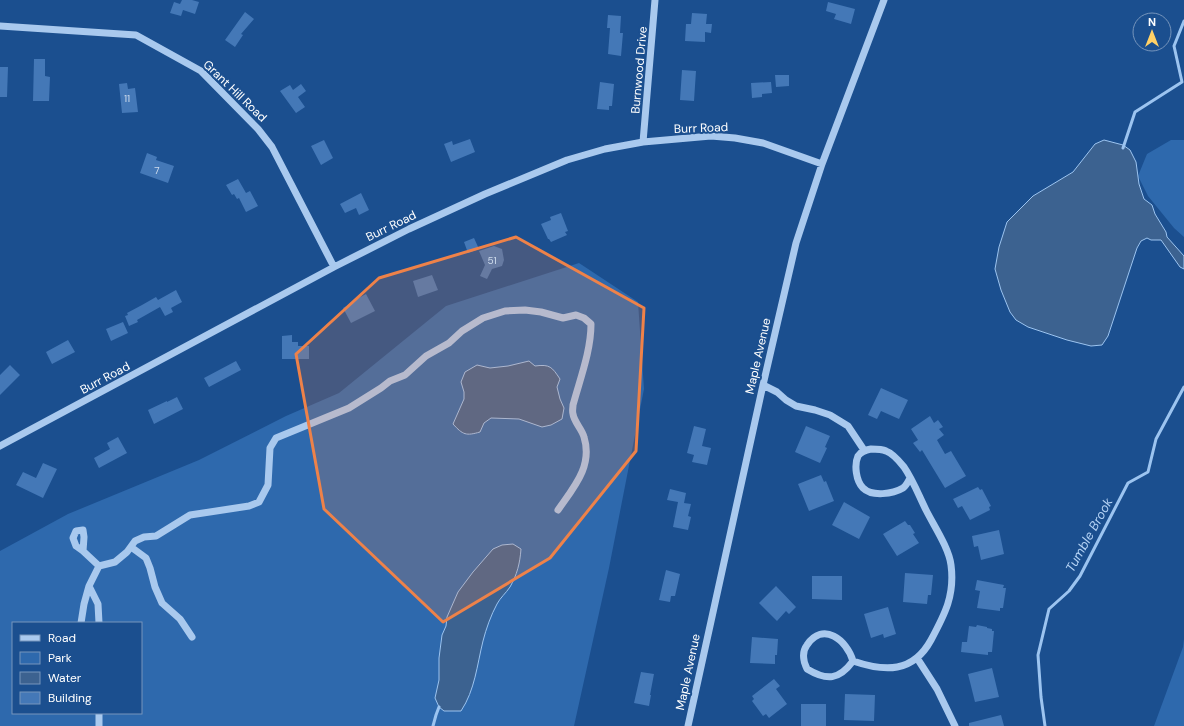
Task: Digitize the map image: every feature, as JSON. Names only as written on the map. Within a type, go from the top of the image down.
[{"type":"street","name":"Burnwood Drive","points":[[643,142],[656,0]]},
{"type":"street","name":"Maple Avenue","points":[[688,726],[763,384],[796,243],[822,164],[884,0]]},
{"type":"street","name":"Grant Hill Road","points":[[0,26],[136,35],[201,71],[258,129],[272,147],[334,267]]},
{"type":"street","name":"Burr Road","points":[[0,446],[334,267],[409,229],[485,194],[567,160],[605,149],[643,142],[711,136],[735,138],[763,143],[822,164]]},
{"type":"street","points":[[82,622],[84,604],[89,586],[99,566],[115,562],[128,552],[135,541],[144,537],[156,536],[190,515],[249,506],[259,502],[268,485],[270,448],[276,438],[349,408],[390,381],[406,374],[426,356],[449,343],[467,328],[483,318],[505,311],[530,310],[563,318],[576,315],[584,318],[591,324],[589,347],[573,405],[573,415],[584,435],[586,448],[585,466],[573,488],[558,510]]},
{"type":"street","points":[[763,384],[796,406],[830,415],[848,426],[864,450]]},
{"type":"street","points":[[853,661],[878,667],[890,668],[907,665],[917,658],[928,646],[945,614],[951,590],[951,563],[940,535],[910,478],[903,467],[886,450],[864,450],[858,456],[856,469],[863,488],[874,493],[892,493],[905,488],[910,478]]},
{"type":"street","points":[[131,547],[146,558],[155,587],[162,603],[180,619],[192,637]]},
{"type":"street","points":[[83,551],[99,566]]},
{"type":"street","points":[[89,586],[98,604],[99,622]]},
{"type":"street","points":[[827,634],[836,637],[844,644],[850,652],[853,661],[844,671],[834,677],[825,677],[808,669],[804,659],[804,649],[809,641],[818,635],[827,634]]},
{"type":"street","points":[[917,658],[937,689],[955,726]]},
{"type":"street","points":[[99,714],[99,726]]},
{"type":"highlighted area","points":[[516,237],[644,308],[636,451],[550,558],[443,622],[324,509],[296,354],[379,278]]},
{"type":"green space","points":[[1171,140],[1184,140],[1184,237],[1174,228],[1148,196],[1138,176],[1147,154]]},
{"type":"green space","points":[[579,263],[638,302],[644,389],[609,568],[574,726],[0,726],[0,551],[68,514],[199,460],[286,416],[339,393],[446,306]]},
{"type":"green space","points":[[1184,639],[1184,726],[1154,726],[1183,647]]},
{"type":"water","points":[[1104,140],[1123,145],[1130,150],[1136,162],[1139,184],[1144,199],[1152,205],[1155,214],[1166,232],[1167,237],[1184,256],[1184,269],[1180,267],[1161,240],[1151,240],[1147,238],[1141,241],[1137,248],[1108,336],[1102,345],[1091,346],[1028,327],[1016,320],[1010,312],[1001,290],[995,269],[999,247],[1007,222],[1033,196],[1073,172],[1095,144]]},
{"type":"water","points":[[529,361],[535,366],[550,367],[560,379],[557,387],[564,408],[562,419],[551,425],[542,427],[519,419],[491,418],[484,423],[480,432],[471,434],[465,434],[453,424],[464,399],[464,392],[461,382],[465,372],[477,365],[490,368],[508,366]]},
{"type":"water","points":[[513,544],[521,549],[518,569],[515,578],[498,602],[489,622],[484,636],[470,695],[461,711],[444,711],[439,707],[435,698],[439,680],[439,658],[442,635],[446,626],[447,617],[458,592],[493,549],[502,545]]},
{"type":"building","points":[[182,0],[199,2],[195,14],[183,10],[181,16],[170,13],[174,2],[180,4]]},
{"type":"building","points":[[828,2],[855,9],[851,24],[834,19],[836,14],[826,11]]},
{"type":"building","points":[[245,12],[254,19],[241,34],[243,35],[235,47],[225,40]]},
{"type":"building","points":[[692,13],[707,14],[706,24],[712,24],[711,33],[705,32],[705,42],[685,41],[686,24],[691,24]]},
{"type":"building","points":[[608,15],[621,16],[620,33],[623,33],[621,56],[608,54],[610,28],[607,28]]},
{"type":"building","points":[[34,59],[45,59],[45,76],[50,77],[49,101],[33,101]]},
{"type":"building","points":[[0,67],[8,67],[7,97],[0,97]]},
{"type":"building","points":[[682,70],[696,71],[694,101],[680,100]]},
{"type":"building","points":[[775,75],[789,75],[789,86],[776,87]]},
{"type":"building","points":[[600,82],[614,84],[612,106],[609,106],[609,110],[597,109]]},
{"type":"building","points":[[771,82],[772,93],[762,94],[762,97],[752,98],[751,83]]},
{"type":"building","points":[[127,83],[128,89],[135,88],[138,112],[122,113],[119,84]]},
{"type":"building","points":[[301,84],[306,91],[298,97],[305,107],[296,113],[280,91],[290,85],[293,90]]},
{"type":"building","points":[[470,139],[475,152],[451,162],[444,144],[452,141],[453,145]]},
{"type":"building","points":[[324,140],[333,158],[321,165],[311,146]]},
{"type":"building","points":[[147,153],[157,157],[156,160],[174,166],[168,183],[140,173]]},
{"type":"building","points":[[238,179],[246,193],[250,191],[258,206],[246,212],[239,198],[237,199],[234,194],[232,195],[226,185]]},
{"type":"building","points":[[361,193],[369,210],[359,215],[356,208],[345,213],[340,204]]},
{"type":"building","points":[[561,213],[568,231],[565,232],[567,235],[551,242],[541,224],[551,220],[550,217]]},
{"type":"building","points":[[474,238],[479,249],[468,253],[464,242]]},
{"type":"building","points":[[494,246],[502,249],[504,260],[502,266],[492,269],[487,279],[480,276],[485,265],[479,251]]},
{"type":"building","points":[[432,275],[438,290],[418,297],[413,281]]},
{"type":"building","points":[[176,290],[182,302],[171,308],[173,312],[165,316],[160,307],[137,320],[138,322],[129,326],[125,316],[128,315],[127,313],[156,297],[158,300]]},
{"type":"building","points":[[366,294],[375,311],[351,323],[343,308]]},
{"type":"building","points":[[123,322],[128,333],[111,341],[106,329]]},
{"type":"building","points":[[292,335],[292,342],[298,342],[298,346],[309,346],[309,359],[282,359],[282,336]]},
{"type":"building","points":[[68,340],[75,352],[52,364],[46,352]]},
{"type":"building","points":[[236,361],[241,370],[209,387],[204,378]]},
{"type":"building","points":[[10,365],[20,375],[0,395],[0,375]]},
{"type":"building","points":[[881,388],[908,400],[899,419],[881,411],[877,419],[868,415]]},
{"type":"building","points":[[177,397],[183,409],[154,424],[148,410]]},
{"type":"building","points":[[930,416],[934,423],[938,420],[943,427],[939,429],[944,435],[937,440],[945,454],[951,451],[966,476],[945,488],[922,450],[920,452],[913,443],[918,440],[911,429]]},
{"type":"building","points":[[694,426],[706,429],[702,446],[711,448],[707,465],[692,462],[694,455],[687,453]]},
{"type":"building","points":[[806,426],[830,436],[825,447],[827,448],[820,463],[795,452]]},
{"type":"building","points":[[118,437],[127,453],[99,468],[94,458],[110,449],[107,443]]},
{"type":"building","points":[[43,463],[57,469],[43,498],[16,485],[23,472],[36,478]]},
{"type":"building","points":[[821,475],[824,482],[826,481],[834,501],[809,511],[798,484]]},
{"type":"building","points":[[978,487],[980,490],[982,489],[991,506],[989,507],[990,510],[970,520],[962,506],[958,508],[953,499]]},
{"type":"building","points":[[670,489],[686,493],[684,503],[691,504],[688,516],[691,517],[688,530],[673,527],[678,502],[667,500]]},
{"type":"building","points":[[844,502],[870,517],[859,539],[832,525]]},
{"type":"building","points":[[905,521],[908,525],[910,525],[915,533],[913,534],[919,543],[897,556],[883,534]]},
{"type":"building","points":[[999,530],[1004,554],[981,560],[978,546],[974,547],[972,536]]},
{"type":"building","points":[[666,570],[680,574],[675,596],[671,596],[670,602],[659,600]]},
{"type":"building","points":[[905,573],[933,575],[931,595],[928,595],[927,604],[903,602]]},
{"type":"building","points":[[812,576],[842,576],[842,600],[812,599]]},
{"type":"building","points":[[977,580],[1004,585],[1003,588],[1006,588],[1003,608],[1000,608],[1000,611],[977,608],[980,591],[975,590]]},
{"type":"building","points":[[776,586],[796,607],[789,614],[786,611],[777,621],[759,603]]},
{"type":"building","points":[[888,607],[896,634],[884,638],[883,634],[871,638],[864,614]]},
{"type":"building","points":[[977,625],[987,627],[994,631],[992,652],[988,652],[988,655],[961,652],[962,642],[967,642],[969,626],[976,627]]},
{"type":"building","points":[[752,637],[778,639],[775,664],[750,663]]},
{"type":"building","points":[[992,668],[999,697],[975,702],[968,674]]},
{"type":"building","points":[[641,672],[654,674],[649,706],[634,703]]},
{"type":"building","points":[[774,679],[780,686],[776,689],[787,704],[769,718],[766,714],[763,716],[752,701],[754,699],[752,696]]},
{"type":"building","points":[[845,694],[875,695],[874,721],[844,720]]},
{"type":"building","points":[[801,704],[826,704],[826,726],[801,726]]},
{"type":"building","points":[[1001,715],[1004,726],[969,726],[969,723]]},
{"type":"waterway","name":"Tumble Brook","points":[[1123,148],[1135,112],[1182,82],[1174,46],[1184,21]]},
{"type":"waterway","name":"Tumble Brook","points":[[1045,726],[1038,655],[1049,609],[1069,591],[1080,576],[1128,483],[1148,472],[1156,439],[1184,387]]},
{"type":"waterway","points":[[433,726],[439,707]]}]
